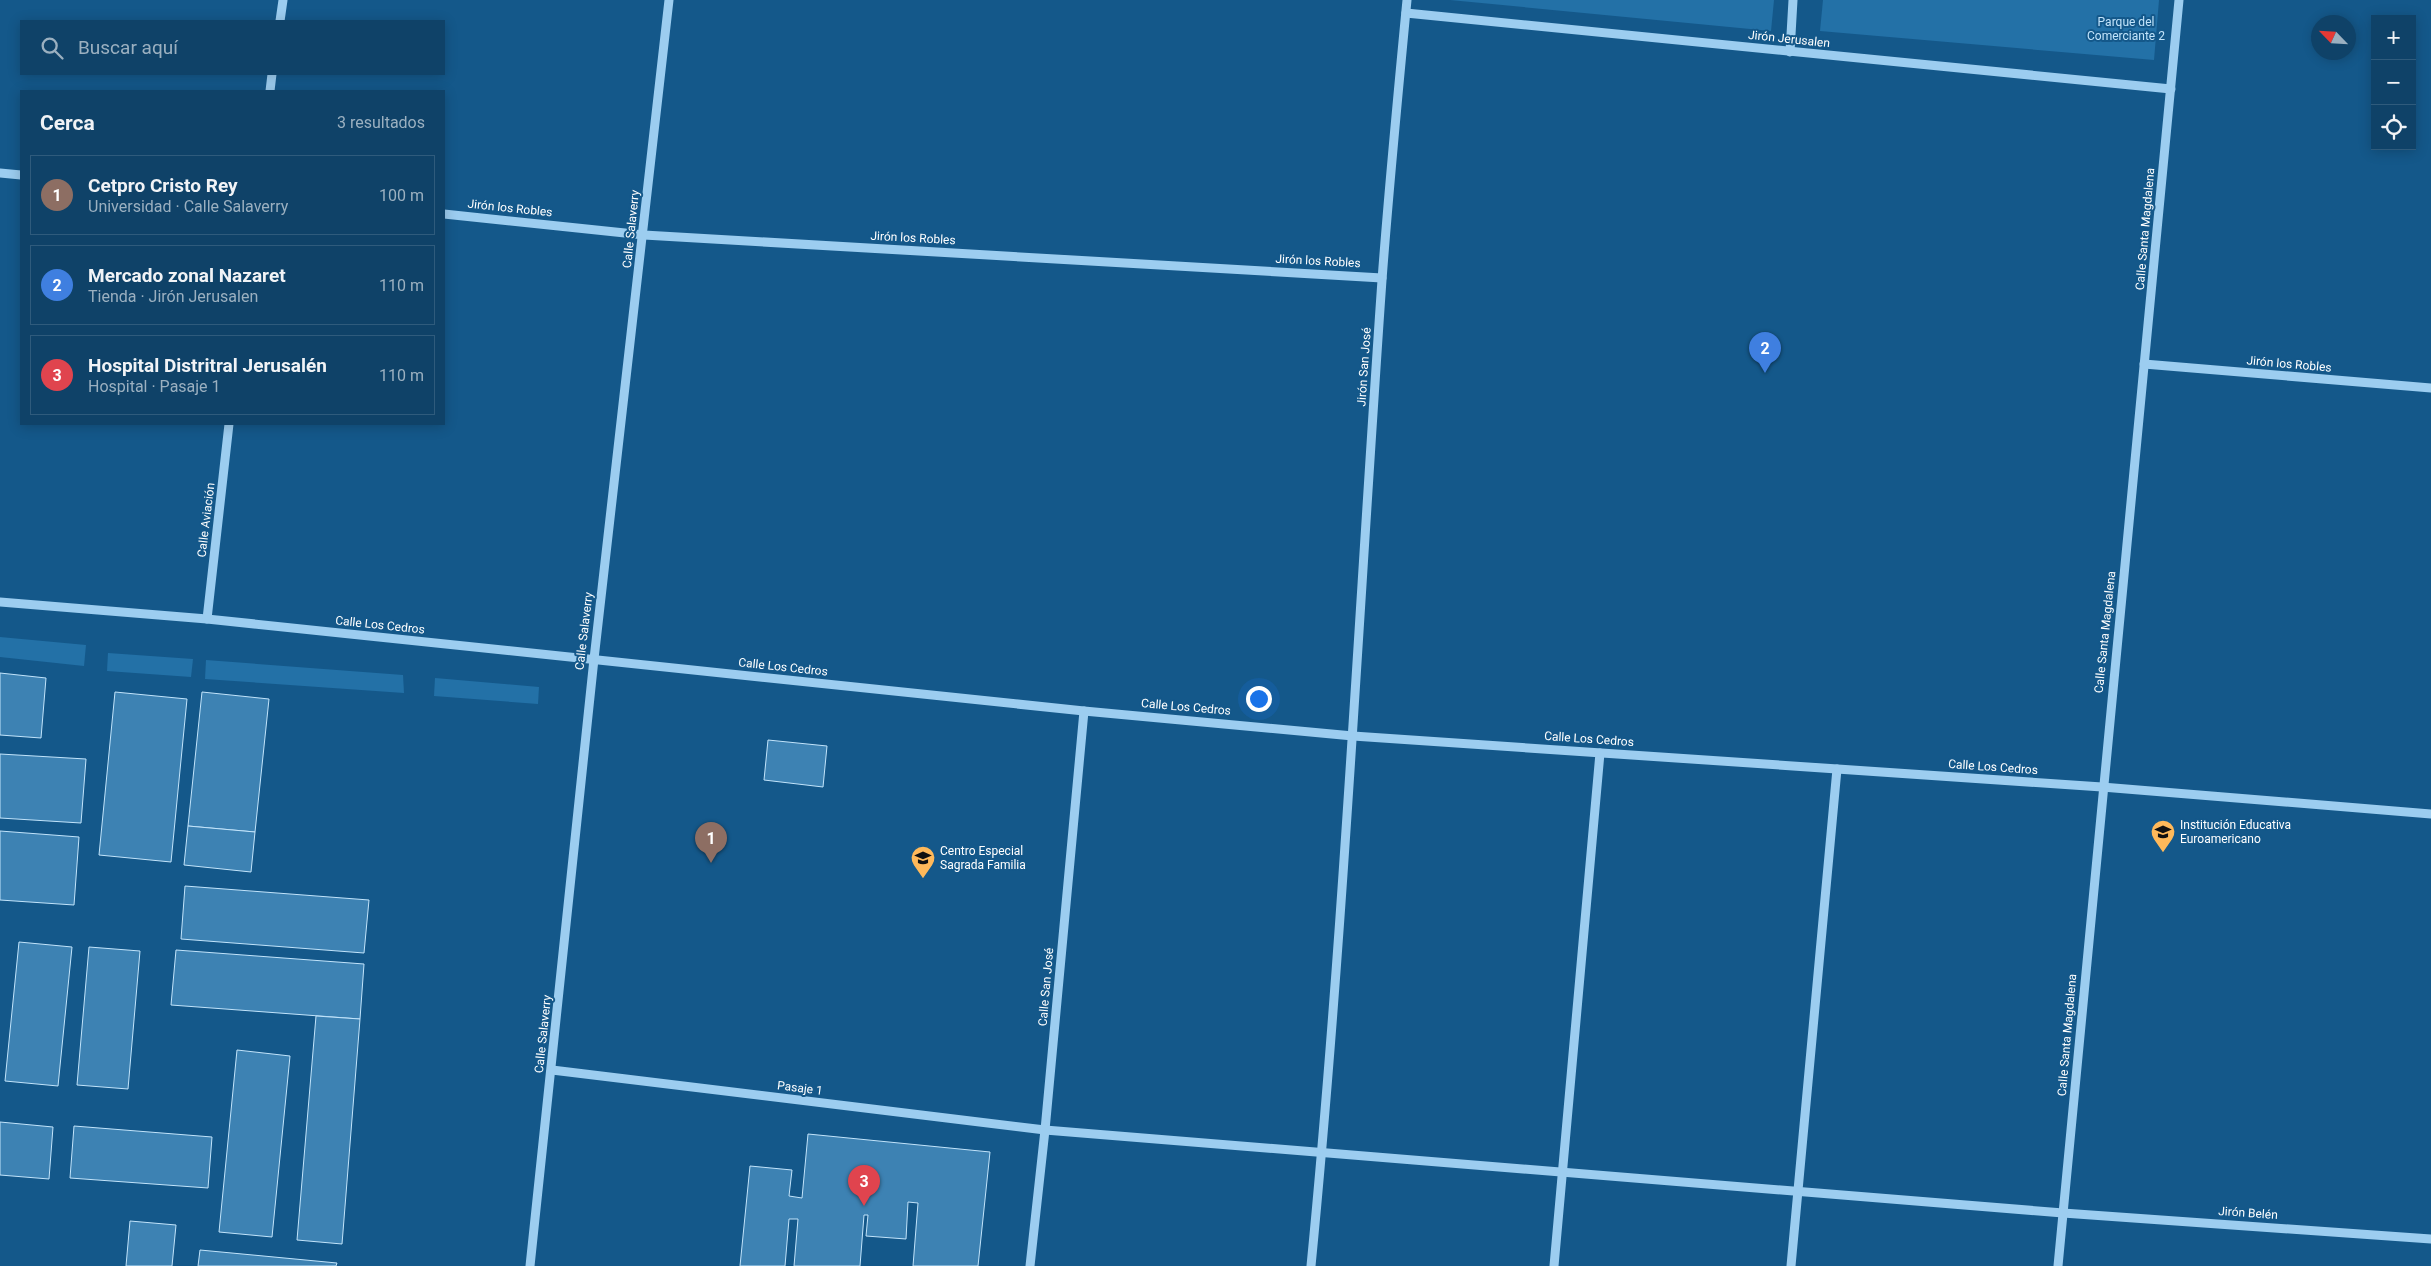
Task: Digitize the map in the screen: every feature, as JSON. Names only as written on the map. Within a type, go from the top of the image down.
[{"type":"street","points":[[280,20],[283,0]]},
{"type":"street","name":"Calle Salaverry","points":[[530,1266],[594,660],[644,234],[669,0]]},
{"type":"street","name":"Jirón San José","points":[[1311,1266],[1322,1153],[1353,736],[1382,278],[1407,0]]},
{"type":"street","points":[[1790,52],[1793,0]]},
{"type":"street","name":"Calle Santa Magdalena","points":[[2058,1266],[2102,787],[2179,0]]},
{"type":"street","name":"Jirón Jerusalen","points":[[1406,13],[2171,89]]},
{"type":"street","points":[[270,90],[272,75]]},
{"type":"street","points":[[0,173],[20,175]]},
{"type":"street","name":"Jirón los Robles","points":[[445,214],[644,234],[1382,278]]},
{"type":"street","name":"Jirón los Robles","points":[[2144,364],[2431,388]]},
{"type":"street","name":"Calle Aviación","points":[[207,619],[229,425]]},
{"type":"street","name":"Calle Los Cedros","points":[[0,602],[207,619],[1353,736],[2102,787],[2431,814]]},
{"type":"street","name":"Calle San José","points":[[1030,1266],[1045,1130],[1084,710]]},
{"type":"street","points":[[1554,1266],[1600,753]]},
{"type":"street","points":[[1792,1266],[1837,769]]},
{"type":"street","name":"Pasaje 1","points":[[552,1070],[1045,1130],[1563,1172]]},
{"type":"street","name":"Jirón Belén","points":[[1563,1172],[2063,1213],[2431,1239]]},
{"type":"green space","points":[[1450,0],[1774,0],[1771,31]]},
{"type":"green space","name":"Parque del Comerciante 2","points":[[1823,0],[2159,0],[2154,60],[1820,31]]},
{"type":"green space","points":[[0,637],[86,645],[84,666],[0,657]]},
{"type":"green space","points":[[108,653],[193,659],[191,677],[107,671]]},
{"type":"green space","points":[[206,660],[403,675],[404,693],[205,679]]},
{"type":"green space","points":[[435,678],[539,687],[538,704],[434,696]]},
{"type":"building","points":[[0,673],[46,678],[41,738],[0,735]]},
{"type":"building","points":[[115,692],[187,699],[171,862],[99,855]]},
{"type":"building","points":[[202,692],[269,699],[255,832],[188,826]]},
{"type":"building","points":[[768,740],[827,746],[823,787],[764,780]]},
{"type":"building","points":[[0,754],[86,759],[81,823],[0,818]]},
{"type":"building","points":[[188,826],[255,832],[251,872],[184,865]]},
{"type":"building","points":[[0,831],[79,837],[74,905],[0,900]]},
{"type":"building","points":[[185,886],[369,900],[364,953],[181,939]]},
{"type":"building","points":[[19,942],[72,947],[58,1086],[5,1081]]},
{"type":"building","points":[[89,947],[140,951],[128,1089],[77,1085]]},
{"type":"building","points":[[176,950],[364,964],[360,1019],[171,1005]]},
{"type":"building","points":[[316,1016],[360,1019],[342,1244],[297,1240]]},
{"type":"building","points":[[237,1050],[290,1056],[272,1237],[219,1232]]},
{"type":"building","points":[[0,1122],[53,1127],[49,1179],[0,1175]]},
{"type":"building","points":[[74,1126],[212,1137],[208,1188],[70,1178]]},
{"type":"building","points":[[808,1134],[990,1152],[978,1266],[913,1266],[918,1203],[908,1202],[906,1239],[866,1236],[868,1215],[864,1215],[860,1266],[794,1266],[798,1219],[789,1219],[785,1266],[740,1266],[750,1166],[792,1170],[789,1196],[802,1198]]},
{"type":"building","points":[[130,1221],[176,1225],[172,1266],[126,1266]]},
{"type":"building","points":[[200,1250],[337,1263],[336,1266],[198,1266]]},
{"type":"place","name":"Mercado zonal Nazaret","points":[[1765,373]]},
{"type":"place","name":"Institución Educativa Euroamericano","points":[[2163,853]]},
{"type":"place","name":"Cetpro Cristo Rey","points":[[711,863]]},
{"type":"place","name":"Centro Especial Sagrada Familia","points":[[923,879]]},
{"type":"place","name":"Hospital Distritral Jerusalén","points":[[864,1206]]}]
